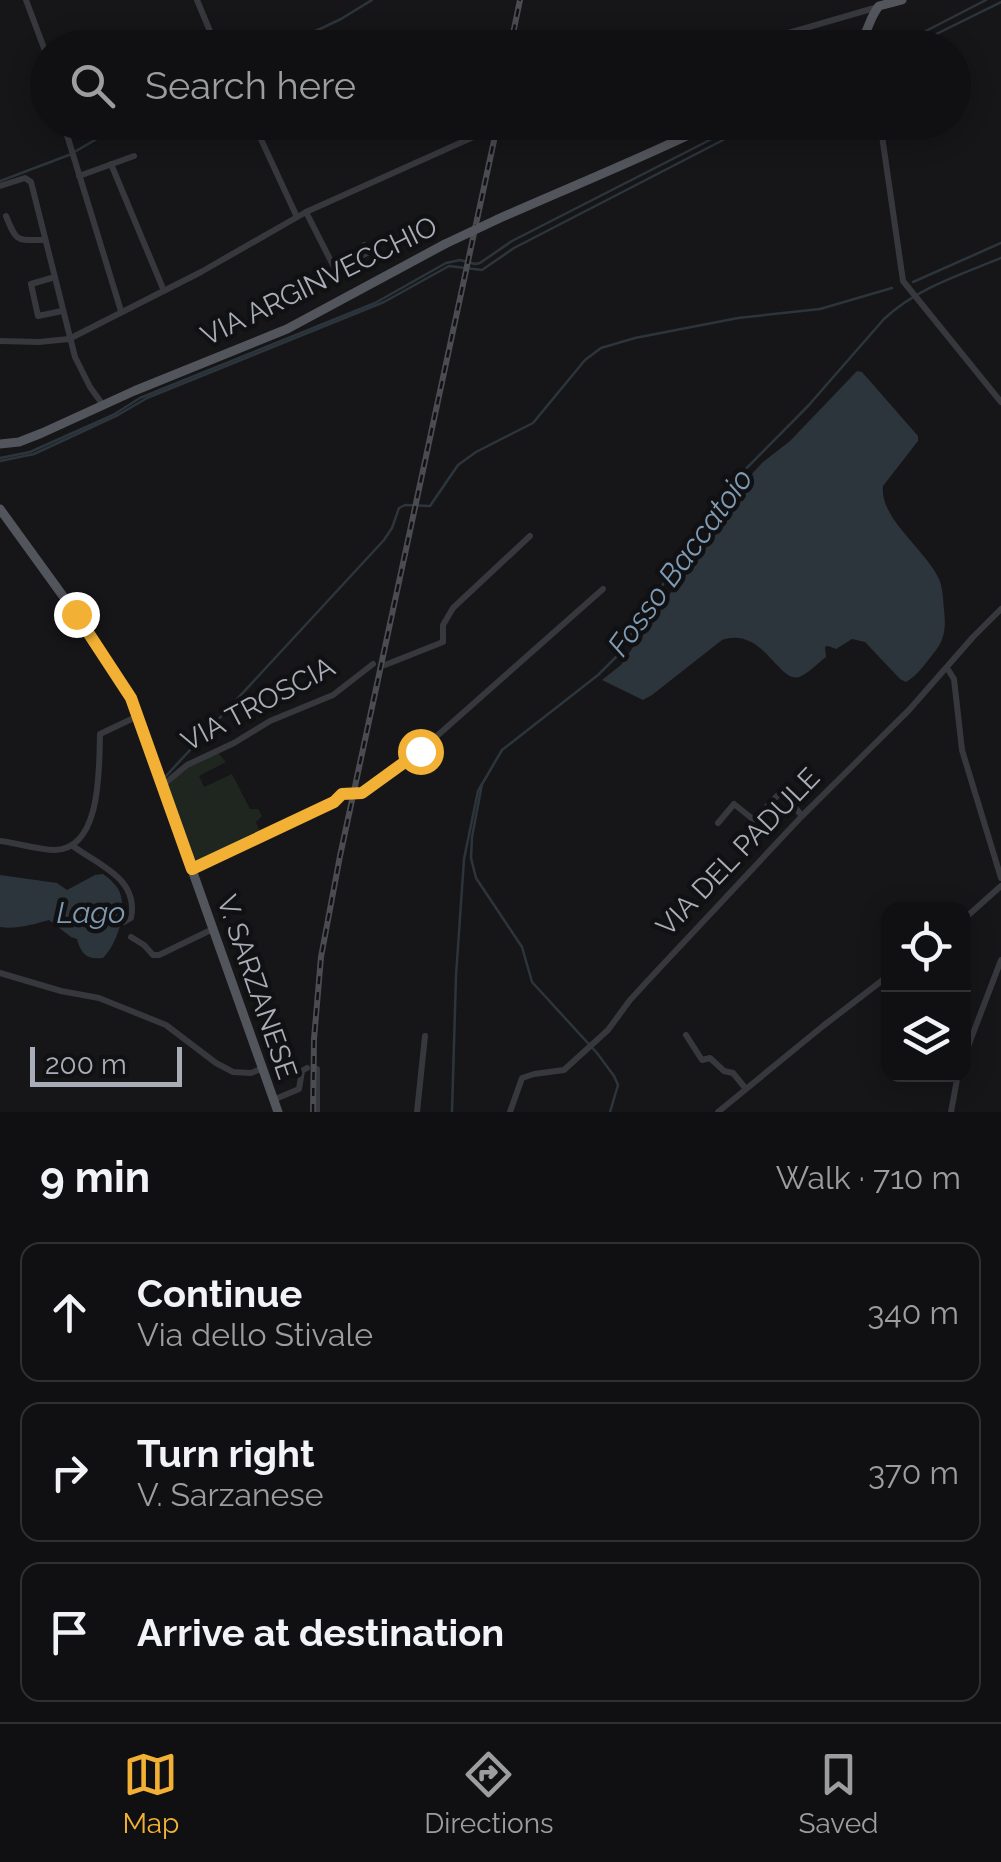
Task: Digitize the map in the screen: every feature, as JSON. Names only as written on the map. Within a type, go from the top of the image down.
[{"type":"main road","points":[[867,30],[879,6],[902,0]]},
{"type":"main road","name":"VIA ARGINVECCHIO","points":[[0,444],[42,434],[103,404],[287,329],[445,244],[679,140]]},
{"type":"main road","name":"V. SARZANESE","points":[[0,509],[116,673],[139,716],[278,1112]]},
{"type":"street","points":[[26,0],[37,30]]},
{"type":"street","points":[[197,0],[210,30]]},
{"type":"street","points":[[798,30],[879,6]]},
{"type":"street","points":[[68,140],[121,311]]},
{"type":"street","points":[[262,140],[298,217]]},
{"type":"street","points":[[0,342],[69,339],[306,212],[467,140]]},
{"type":"street","points":[[883,140],[902,278],[1001,402]]},
{"type":"street","points":[[78,176],[134,156]]},
{"type":"street","points":[[111,164],[164,291]]},
{"type":"street","points":[[0,186],[28,179],[69,339],[82,374],[103,404]]},
{"type":"street","points":[[306,212],[335,269],[367,253],[364,245]]},
{"type":"street","points":[[6,216],[19,240],[44,240]]},
{"type":"street","points":[[55,278],[31,284],[38,316],[62,311]]},
{"type":"street","points":[[384,665],[443,642],[444,626],[453,608],[530,536]]},
{"type":"street","points":[[192,869],[334,802],[342,794],[362,793],[420,751],[604,589]]},
{"type":"street","name":"VIA DEL PADULE","points":[[510,1112],[522,1078],[564,1070],[614,1024],[654,974],[1001,609]]},
{"type":"street","name":"VIA TROSCIA","points":[[163,785],[187,765],[270,721],[332,695],[374,664]]},
{"type":"street","points":[[947,668],[954,679],[962,750],[1001,878]]},
{"type":"street","points":[[0,840],[55,850],[73,846],[88,826],[98,794],[100,734],[139,716]]},
{"type":"street","points":[[718,823],[734,804],[754,820],[780,793],[802,816]]},
{"type":"street","points":[[73,846],[122,881],[134,904],[130,918],[124,922]]},
{"type":"street","points":[[971,913],[1001,886]]},
{"type":"street","points":[[131,937],[159,955],[213,929]]},
{"type":"street","points":[[971,1039],[1001,960]]},
{"type":"street","points":[[0,973],[60,992],[99,998],[166,1024],[233,1072],[251,1073],[261,1068]]},
{"type":"street","points":[[718,1112],[881,981]]},
{"type":"street","points":[[417,1112],[425,1036]]},
{"type":"street","points":[[686,1036],[702,1060],[710,1058],[724,1071],[733,1073],[746,1089]]},
{"type":"street","points":[[273,1100],[299,1089],[302,1071],[313,1068],[317,1112]]},
{"type":"street","points":[[951,1112],[957,1082]]},
{"type":"shaded area","points":[[218,753],[226,762],[199,776],[204,787],[232,774],[250,809],[258,809],[262,816],[256,822],[259,830],[195,864],[167,784],[188,767]]},
{"type":"water","points":[[857,371],[918,436],[883,486],[888,510],[933,568],[941,586],[944,634],[924,666],[906,682],[865,642],[852,639],[836,649],[825,647],[826,657],[799,677],[791,677],[759,647],[736,638],[722,640],[643,700],[602,680],[621,665],[738,489]]},
{"type":"water","name":"Lago","points":[[103,874],[119,890],[122,910],[116,937],[103,958],[85,955],[77,939],[49,920],[0,927],[0,875],[57,883],[67,890]]},
{"type":"waterway","points":[[318,30],[372,0]]},
{"type":"waterway","points":[[928,30],[986,0]]},
{"type":"waterway","points":[[944,30],[1001,2]]},
{"type":"waterway","points":[[76,151],[95,140]]},
{"type":"waterway","points":[[0,458],[30,452],[113,415],[140,398],[375,303],[446,263],[480,263],[512,241],[710,140]]},
{"type":"waterway","points":[[0,461],[34,454],[147,398],[384,302],[449,266],[482,270],[514,248],[723,140]]},
{"type":"waterway","points":[[0,181],[69,155]]},
{"type":"waterway","points":[[913,282],[1001,243]]},
{"type":"waterway","name":"Fosso Baccatoio","points":[[452,1112],[464,859],[478,791],[502,750],[617,656],[721,494],[808,406],[884,319],[925,291],[1001,258]]},
{"type":"waterway","points":[[166,776],[384,540],[399,508],[430,506],[458,465],[533,423],[585,360],[601,348],[738,318],[820,309],[892,288]]},
{"type":"waterway","points":[[482,784],[472,837],[471,858],[476,878],[522,947],[532,982],[614,1076],[618,1085],[610,1112]]},
{"type":"railway","points":[[514,30],[520,0]]},
{"type":"railway","points":[[313,1112],[321,957],[494,140]]},
{"type":"route","points":[[76,614],[131,698],[192,869],[334,802],[342,794],[362,793],[420,751]]}]
